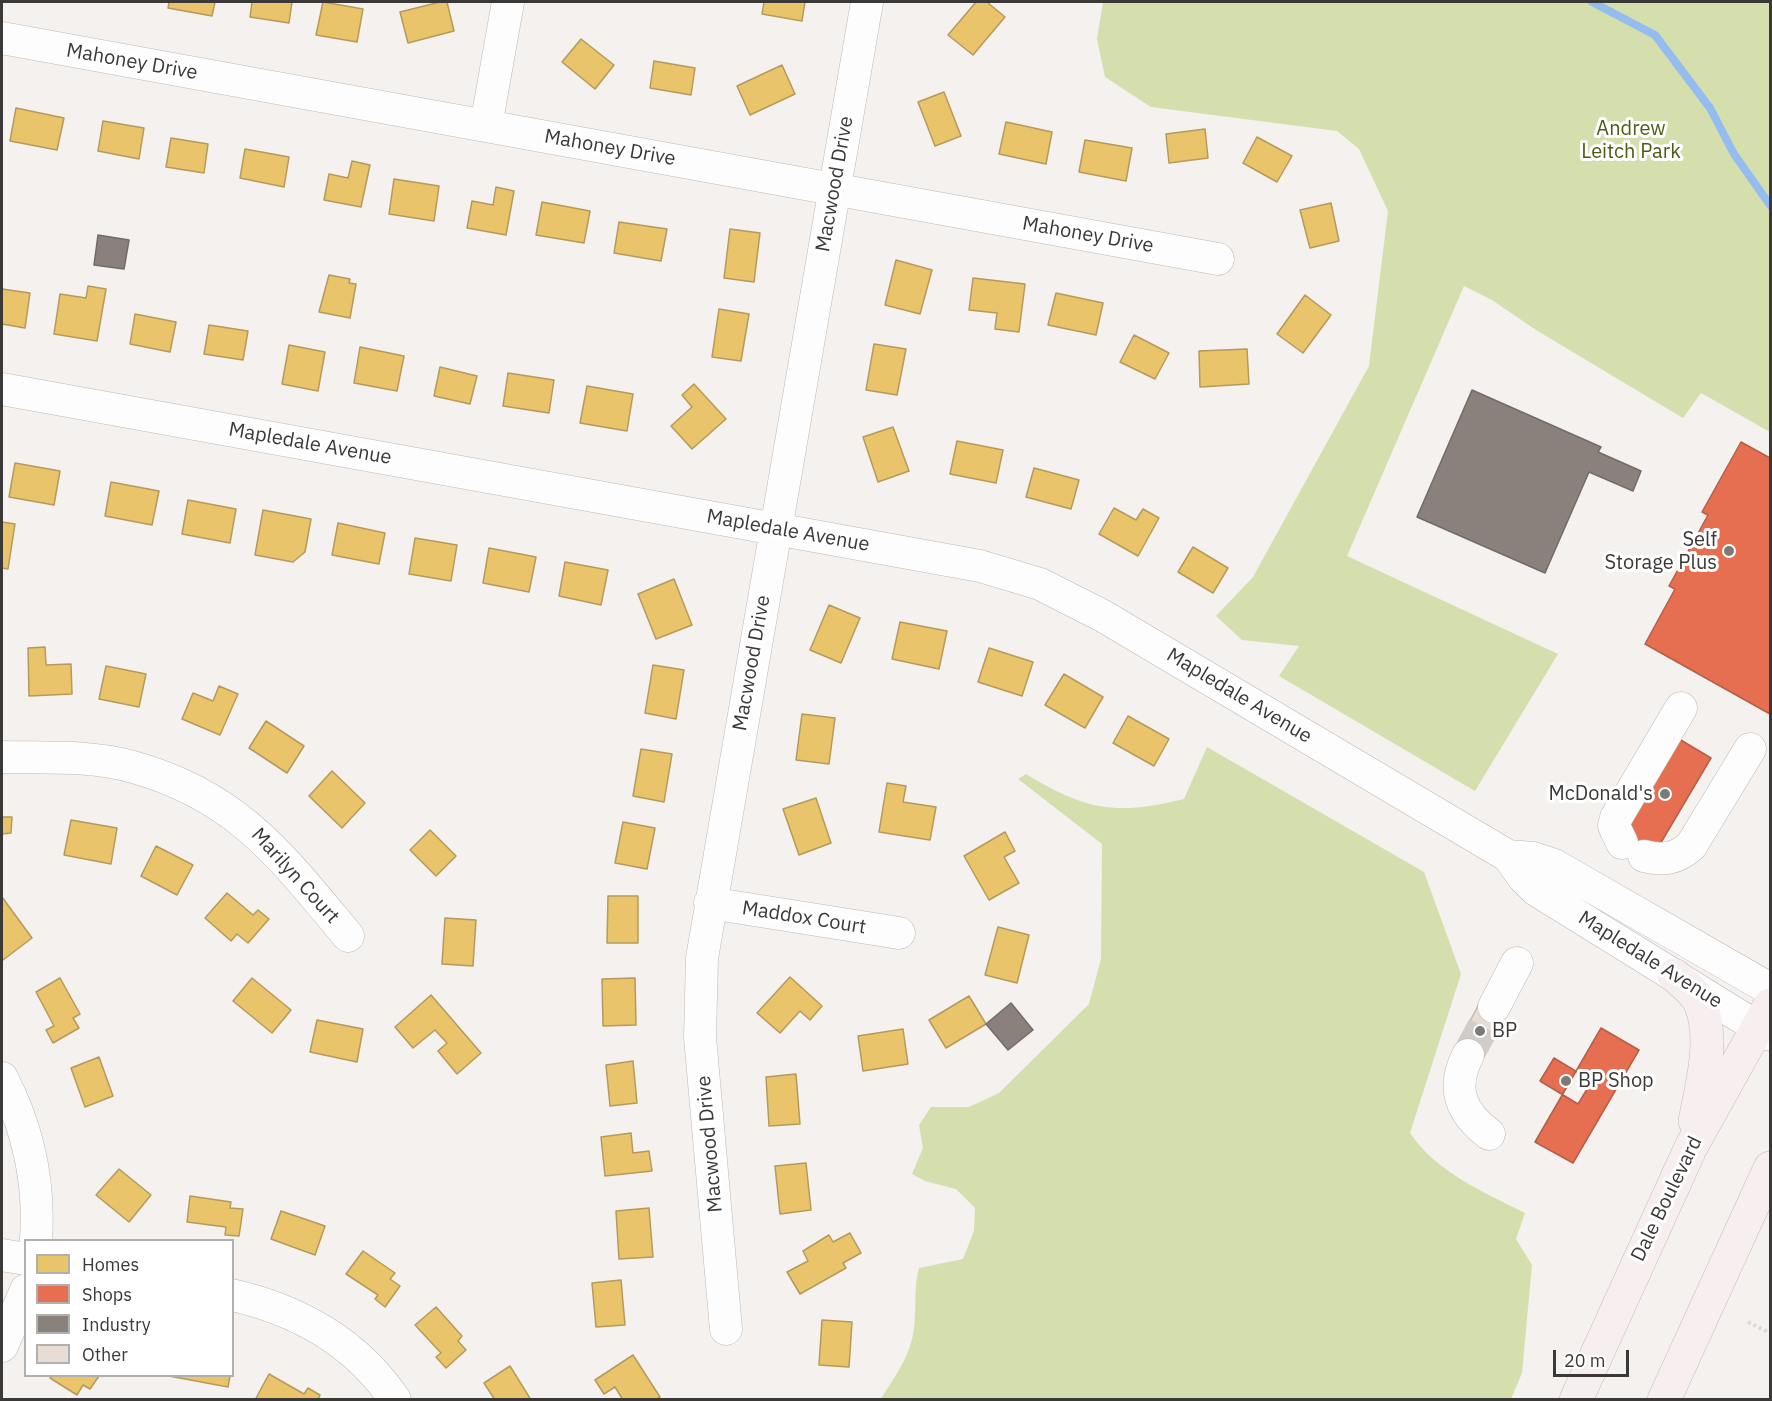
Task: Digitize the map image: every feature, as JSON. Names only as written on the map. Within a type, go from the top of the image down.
[{"type":"main road","points":[[1674,975],[1700,1004],[1706,1036],[1703,1077],[1691,1147]]},
{"type":"main road","name":"Dale Boulevard","points":[[1576,1400],[1691,1147],[1766,1022]]},
{"type":"main road","points":[[1664,1400],[1766,1183]]},
{"type":"street","points":[[486,126],[508,2]]},
{"type":"street","name":"Macwood Drive","points":[[726,1329],[700,1037],[699,985],[710,903],[867,2]]},
{"type":"street","name":"Mahoney Drive","points":[[2,38],[1218,259]]},
{"type":"street","name":"Mapledale Avenue","points":[[2,389],[980,566],[1040,584],[1132,632],[1508,856],[1523,878],[1536,890],[1674,975],[1766,1022]]},
{"type":"street","points":[[1681,708],[1616,818],[1614,826],[1633,849],[1663,860],[1676,857],[1691,846],[1750,749]]},
{"type":"street","name":"Marilyn Court","points":[[2,757],[85,760],[133,767],[211,800],[242,819],[268,842],[348,936]]},
{"type":"street","name":"Mapledale Avenue","points":[[1508,856],[1533,858],[1554,865],[1770,989]]},
{"type":"street","name":"Maddox Court","points":[[710,903],[899,933]]},
{"type":"street","points":[[1494,1007],[1517,963]]},
{"type":"street","points":[[1468,1055],[1459,1077],[1461,1100],[1476,1122],[1489,1134]]},
{"type":"street","points":[[2,1078],[17,1107],[30,1145],[36,1185],[36,1239]]},
{"type":"street","points":[[2,1255],[24,1259]]},
{"type":"street","points":[[2,1346],[24,1295]]},
{"type":"street","points":[[234,1296],[296,1316],[338,1340],[371,1368],[395,1400]]},
{"type":"path","points":[[1748,1322],[1770,1333]]},
{"type":"green space","name":"Andrew Leitch Park","points":[[1103,2],[1770,2],[1770,432],[1701,393],[1683,418],[1536,330],[1492,300],[1464,286],[1347,556],[1558,654],[1475,791],[1279,676],[1299,646],[1242,640],[1216,616],[1253,577],[1369,366],[1388,211],[1359,149],[1337,131],[1151,107],[1105,77],[1097,39]]},
{"type":"green space","points":[[1207,747],[1424,872],[1461,974],[1410,1133],[1421,1147],[1447,1170],[1525,1213],[1516,1239],[1532,1265],[1522,1373],[1511,1399],[881,1399],[901,1367],[913,1336],[919,1268],[963,1259],[974,1231],[975,1208],[956,1189],[925,1181],[912,1174],[923,1148],[919,1125],[931,1107],[969,1107],[999,1093],[1089,1004],[1101,959],[1102,844],[1018,779],[1026,774],[1066,795],[1102,806],[1120,808],[1160,804],[1184,799]]},
{"type":"building: Homes","points":[[169,2],[215,2],[212,16],[168,8]]},
{"type":"building: Homes","points":[[252,2],[292,2],[289,23],[250,17]]},
{"type":"building: Homes","points":[[323,2],[363,9],[357,42],[316,35]]},
{"type":"building: Homes","points":[[447,2],[454,31],[408,43],[400,12]]},
{"type":"building: Homes","points":[[764,2],[805,2],[802,21],[762,14]]},
{"type":"building: Homes","points":[[976,2],[987,2],[1005,17],[973,55],[948,35]]},
{"type":"building: Homes","points":[[581,39],[614,65],[595,89],[562,62]]},
{"type":"building: Homes","points":[[654,61],[695,68],[691,95],[650,88]]},
{"type":"building: Homes","points":[[782,65],[795,94],[750,115],[737,86]]},
{"type":"building: Homes","points":[[944,92],[961,136],[935,146],[918,102]]},
{"type":"building: Homes","points":[[16,108],[64,118],[57,150],[10,141]]},
{"type":"building: Homes","points":[[103,121],[144,128],[139,159],[98,151]]},
{"type":"building: Homes","points":[[1006,122],[1052,132],[1046,164],[999,154]]},
{"type":"building: Homes","points":[[1205,129],[1208,158],[1169,163],[1166,134]]},
{"type":"building: Homes","points":[[1257,137],[1292,156],[1277,182],[1243,163]]},
{"type":"building: Homes","points":[[171,138],[208,144],[204,173],[166,167]]},
{"type":"building: Homes","points":[[1085,140],[1132,148],[1126,181],[1079,172]]},
{"type":"building: Homes","points":[[245,149],[289,157],[284,187],[240,178]]},
{"type":"building: Homes","points":[[352,161],[370,165],[361,207],[324,200],[329,174],[348,178]]},
{"type":"building: Homes","points":[[394,179],[439,186],[434,221],[389,214]]},
{"type":"building: Homes","points":[[496,187],[514,191],[506,235],[467,228],[472,201],[493,205]]},
{"type":"building: Homes","points":[[542,202],[590,211],[584,243],[536,235]]},
{"type":"building: Homes","points":[[1331,203],[1339,241],[1310,248],[1300,210]]},
{"type":"building: Homes","points":[[619,222],[667,229],[661,261],[614,253]]},
{"type":"building: Homes","points":[[730,229],[760,233],[754,282],[724,278]]},
{"type":"building: Homes","points":[[896,260],[932,270],[920,314],[885,305]]},
{"type":"building: Homes","points":[[329,275],[350,279],[349,283],[356,284],[350,318],[319,312]]},
{"type":"building: Homes","points":[[973,278],[1025,284],[1019,332],[995,329],[997,313],[969,310]]},
{"type":"building: Homes","points":[[88,286],[106,289],[97,341],[54,334],[60,294],[86,298]]},
{"type":"building: Homes","points":[[2,289],[30,293],[25,328],[2,324]]},
{"type":"building: Homes","points":[[1056,293],[1103,303],[1096,335],[1048,325]]},
{"type":"building: Homes","points":[[1305,295],[1331,315],[1303,353],[1277,334]]},
{"type":"building: Homes","points":[[719,309],[749,314],[741,361],[712,357]]},
{"type":"building: Homes","points":[[135,314],[176,322],[170,352],[130,344]]},
{"type":"building: Homes","points":[[209,325],[248,331],[243,360],[204,354]]},
{"type":"building: Homes","points":[[1134,335],[1169,353],[1155,379],[1120,362]]},
{"type":"building: Homes","points":[[874,344],[906,349],[897,395],[866,390]]},
{"type":"building: Homes","points":[[289,345],[325,352],[318,391],[282,384]]},
{"type":"building: Homes","points":[[360,347],[404,356],[397,391],[354,383]]},
{"type":"building: Homes","points":[[1247,349],[1249,384],[1200,387],[1199,351]]},
{"type":"building: Homes","points":[[440,367],[477,376],[470,404],[434,396]]},
{"type":"building: Homes","points":[[508,373],[554,380],[549,413],[503,406]]},
{"type":"building: Homes","points":[[694,384],[726,419],[692,449],[671,426],[692,407],[682,395]]},
{"type":"building: Homes","points":[[587,386],[633,394],[627,431],[580,423]]},
{"type":"building: Homes","points":[[893,427],[909,471],[878,482],[863,437]]},
{"type":"building: Homes","points":[[957,441],[1003,450],[996,483],[950,474]]},
{"type":"building: Homes","points":[[15,463],[60,471],[54,505],[9,497]]},
{"type":"building: Homes","points":[[1034,468],[1079,480],[1071,509],[1026,497]]},
{"type":"building: Homes","points":[[111,482],[159,491],[152,525],[105,516]]},
{"type":"building: Homes","points":[[188,500],[236,509],[230,543],[182,534]]},
{"type":"building: Homes","points":[[1114,508],[1136,520],[1143,509],[1159,518],[1138,556],[1099,534]]},
{"type":"building: Homes","points":[[263,510],[311,519],[305,552],[293,562],[255,555]]},
{"type":"building: Homes","points":[[2,522],[15,524],[8,569],[2,568]]},
{"type":"building: Homes","points":[[338,523],[385,533],[379,564],[332,555]]},
{"type":"building: Homes","points":[[415,538],[457,545],[451,581],[409,574]]},
{"type":"building: Homes","points":[[1193,547],[1228,568],[1213,593],[1178,572]]},
{"type":"building: Homes","points":[[489,548],[536,557],[529,592],[483,583]]},
{"type":"building: Homes","points":[[565,562],[608,570],[601,605],[559,596]]},
{"type":"building: Homes","points":[[674,579],[692,625],[656,639],[638,594]]},
{"type":"building: Homes","points":[[829,605],[860,618],[841,663],[810,650]]},
{"type":"building: Homes","points":[[900,622],[947,631],[939,669],[892,659]]},
{"type":"building: Homes","points":[[45,647],[46,665],[71,664],[72,694],[29,696],[28,648]]},
{"type":"building: Homes","points":[[989,648],[1033,662],[1022,696],[978,682]]},
{"type":"building: Homes","points":[[653,665],[684,670],[676,719],[645,713]]},
{"type":"building: Homes","points":[[106,666],[146,674],[139,707],[99,699]]},
{"type":"building: Homes","points":[[1064,674],[1103,697],[1085,728],[1045,705]]},
{"type":"building: Homes","points":[[219,686],[238,694],[220,735],[182,719],[193,693],[213,701]]},
{"type":"building: Homes","points":[[802,714],[835,718],[829,764],[796,760]]},
{"type":"building: Homes","points":[[1128,716],[1169,739],[1154,766],[1113,743]]},
{"type":"building: Homes","points":[[266,721],[304,746],[287,773],[249,748]]},
{"type":"building: Homes","points":[[641,749],[672,754],[664,802],[633,796]]},
{"type":"building: Homes","points":[[332,771],[365,803],[342,828],[309,796]]},
{"type":"building: Homes","points":[[887,783],[906,786],[903,802],[936,807],[930,840],[879,832]]},
{"type":"building: Homes","points":[[816,798],[831,843],[799,855],[783,809]]},
{"type":"building: Homes","points":[[2,817],[12,817],[11,833],[2,834]]},
{"type":"building: Homes","points":[[71,820],[117,828],[111,864],[64,855]]},
{"type":"building: Homes","points":[[623,822],[655,828],[647,869],[615,863]]},
{"type":"building: Homes","points":[[430,830],[456,856],[436,876],[410,850]]},
{"type":"building: Homes","points":[[1005,832],[1015,851],[1004,857],[1019,883],[989,900],[964,856]]},
{"type":"building: Homes","points":[[156,846],[193,865],[177,895],[141,876]]},
{"type":"building: Homes","points":[[227,893],[253,915],[258,910],[269,919],[248,943],[237,934],[231,941],[205,918]]},
{"type":"building: Homes","points":[[608,896],[638,896],[638,943],[607,943]]},
{"type":"building: Homes","points":[[2,897],[32,938],[3,960],[2,957]]},
{"type":"building: Homes","points":[[445,918],[476,920],[473,966],[442,964]]},
{"type":"building: Homes","points":[[998,927],[1029,935],[1017,983],[985,975]]},
{"type":"building: Homes","points":[[790,977],[822,1006],[810,1020],[800,1011],[780,1033],[757,1013]]},
{"type":"building: Homes","points":[[60,978],[80,1014],[73,1018],[79,1028],[53,1043],[46,1030],[54,1026],[36,992]]},
{"type":"building: Homes","points":[[252,978],[291,1010],[272,1033],[233,1001]]},
{"type":"building: Homes","points":[[635,978],[636,1025],[603,1026],[602,979]]},
{"type":"building: Homes","points":[[431,995],[481,1053],[457,1074],[438,1051],[447,1043],[435,1030],[413,1048],[395,1027]]},
{"type":"building: Homes","points":[[969,996],[986,1024],[946,1048],[929,1020]]},
{"type":"building: Homes","points":[[317,1020],[363,1029],[357,1062],[310,1052]]},
{"type":"building: Homes","points":[[903,1029],[908,1064],[863,1071],[858,1036]]},
{"type":"building: Homes","points":[[99,1057],[113,1096],[85,1107],[71,1068]]},
{"type":"building: Homes","points":[[633,1061],[637,1103],[610,1106],[606,1065]]},
{"type":"building: Homes","points":[[796,1074],[800,1124],[769,1126],[766,1077]]},
{"type":"building: Homes","points":[[631,1133],[633,1153],[649,1151],[652,1171],[605,1176],[601,1137]]},
{"type":"building: Homes","points":[[806,1163],[811,1210],[780,1214],[775,1166]]},
{"type":"building: Homes","points":[[119,1169],[151,1195],[129,1222],[96,1195]]},
{"type":"building: Homes","points":[[190,1196],[231,1202],[230,1208],[243,1209],[239,1236],[225,1235],[226,1227],[187,1222]]},
{"type":"building: Homes","points":[[649,1208],[653,1257],[619,1259],[616,1211]]},
{"type":"building: Homes","points":[[281,1211],[325,1226],[315,1255],[271,1239]]},
{"type":"building: Homes","points":[[850,1233],[861,1253],[843,1263],[846,1268],[800,1294],[787,1272],[808,1261],[803,1251],[829,1235],[833,1242]]},
{"type":"building: Homes","points":[[363,1251],[395,1273],[390,1279],[400,1286],[385,1307],[375,1299],[378,1295],[346,1274]]},
{"type":"building: Homes","points":[[621,1280],[625,1325],[596,1327],[592,1283]]},
{"type":"building: Homes","points":[[436,1307],[462,1336],[458,1341],[466,1350],[446,1368],[436,1357],[441,1353],[415,1325]]},
{"type":"building: Homes","points":[[822,1320],[852,1322],[849,1367],[819,1365]]},
{"type":"building: Homes","points":[[633,1355],[660,1397],[655,1400],[623,1400],[615,1387],[604,1394],[595,1380]]},
{"type":"building: Homes","points":[[510,1366],[531,1400],[495,1400],[484,1383]]},
{"type":"building: Homes","points":[[269,1374],[304,1394],[308,1388],[320,1395],[318,1400],[255,1400]]},
{"type":"building: Homes","points":[[98,1377],[90,1389],[83,1385],[77,1395],[50,1378]]},
{"type":"building: Homes","points":[[174,1377],[230,1377],[228,1387]]},
{"type":"building: Shops","name":"Self Storage Plus","points":[[1741,442],[1770,458],[1770,714],[1645,644],[1675,589],[1669,586],[1708,515],[1702,512]]},
{"type":"building: Shops","name":"McDonald's","points":[[1674,736],[1711,758],[1656,851],[1619,830]]},
{"type":"building: Shops","points":[[1601,1028],[1639,1050],[1573,1163],[1535,1142]]},
{"type":"building: Shops","name":"BP Shop","points":[[1554,1058],[1592,1081],[1578,1104],[1540,1081]]},
{"type":"building: Industry","points":[[98,235],[129,240],[124,269],[94,265]]},
{"type":"building: Industry","points":[[1472,390],[1601,447],[1598,452],[1641,471],[1633,491],[1589,472],[1545,573],[1417,517]]},
{"type":"building: Industry","points":[[1011,1003],[1033,1030],[1008,1050],[986,1024]]},
{"type":"building: Other","name":"BP","points":[[1481,1000],[1505,1013],[1479,1061],[1456,1048]]},
{"type":"waterway","points":[[1592,2],[1655,35],[1710,108],[1734,154],[1770,205]]},
{"type":"tunnel","points":[[1468,1055],[1494,1007]]},
{"type":"place","name":"Self Storage Plus","points":[[1729,551]]},
{"type":"place","name":"McDonald's","points":[[1665,794]]},
{"type":"place","name":"BP","points":[[1480,1031]]},
{"type":"place","name":"BP Shop","points":[[1566,1081]]}]
